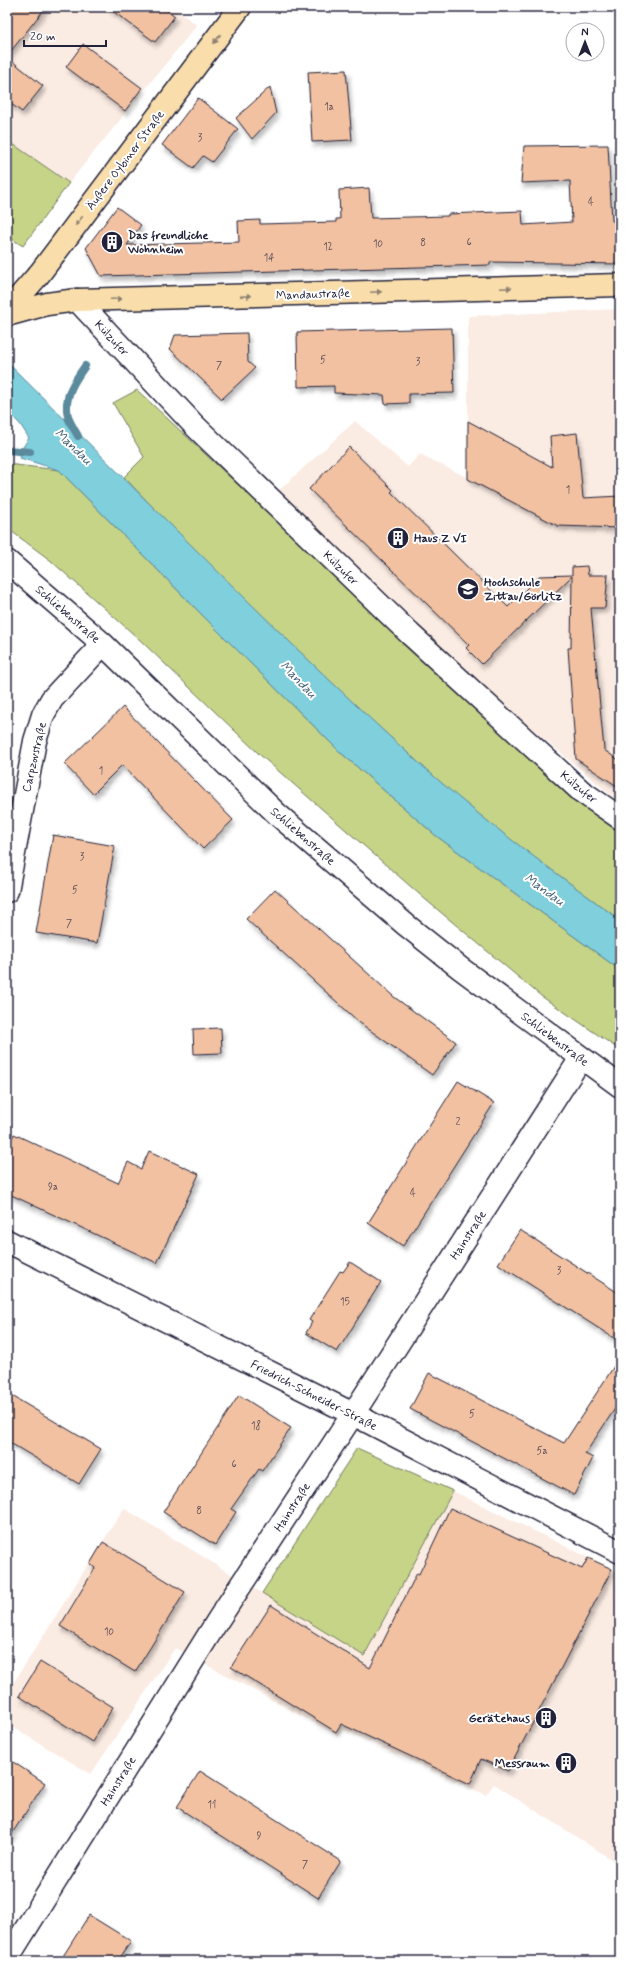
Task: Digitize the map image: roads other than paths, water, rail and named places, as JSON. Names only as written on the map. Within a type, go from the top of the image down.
[{"type":"main road","name":"Äußere Oybiner Straße","points":[[7,311],[30,285],[240,7]]},
{"type":"main road","name":"Mandaustraße","points":[[7,315],[47,304],[77,300],[620,285]]},
{"type":"street","name":"Külzufer","points":[[77,300],[195,426],[404,628],[581,790],[620,818]]},
{"type":"street","name":"Schliebenstraße","points":[[7,561],[103,644],[277,814],[406,925],[460,968],[620,1086]]},
{"type":"street","name":"Carpzovstraße","points":[[7,891],[35,741],[43,715],[52,699],[103,644]]},
{"type":"street","name":"Hainstraße","points":[[7,1959],[214,1626],[353,1414],[581,1058]]},
{"type":"street","name":"Friedrich-Schneider-Straße","points":[[7,1241],[353,1414],[620,1552]]},
{"type":"water","name":"Mandau","points":[[7,362],[256,609],[390,737],[492,825],[620,920],[620,970],[435,835],[340,752],[59,470],[20,458],[21,450],[29,438],[20,424],[7,411]]},
{"type":"waterway","name":"Mandau","points":[[78,436],[69,418],[67,402],[71,389],[85,366]]},
{"type":"waterway","points":[[7,450],[30,452]]},
{"type":"place","name":"Das freundliche Wohnheim","points":[[112,242]]},
{"type":"place","name":"Haus Z VI","points":[[398,538]]},
{"type":"place","name":"Hochschule Zittau/Görlitz","points":[[468,589]]},
{"type":"place","name":"Gerätehaus","points":[[546,1718]]},
{"type":"place","name":"Messraum","points":[[566,1763]]}]
